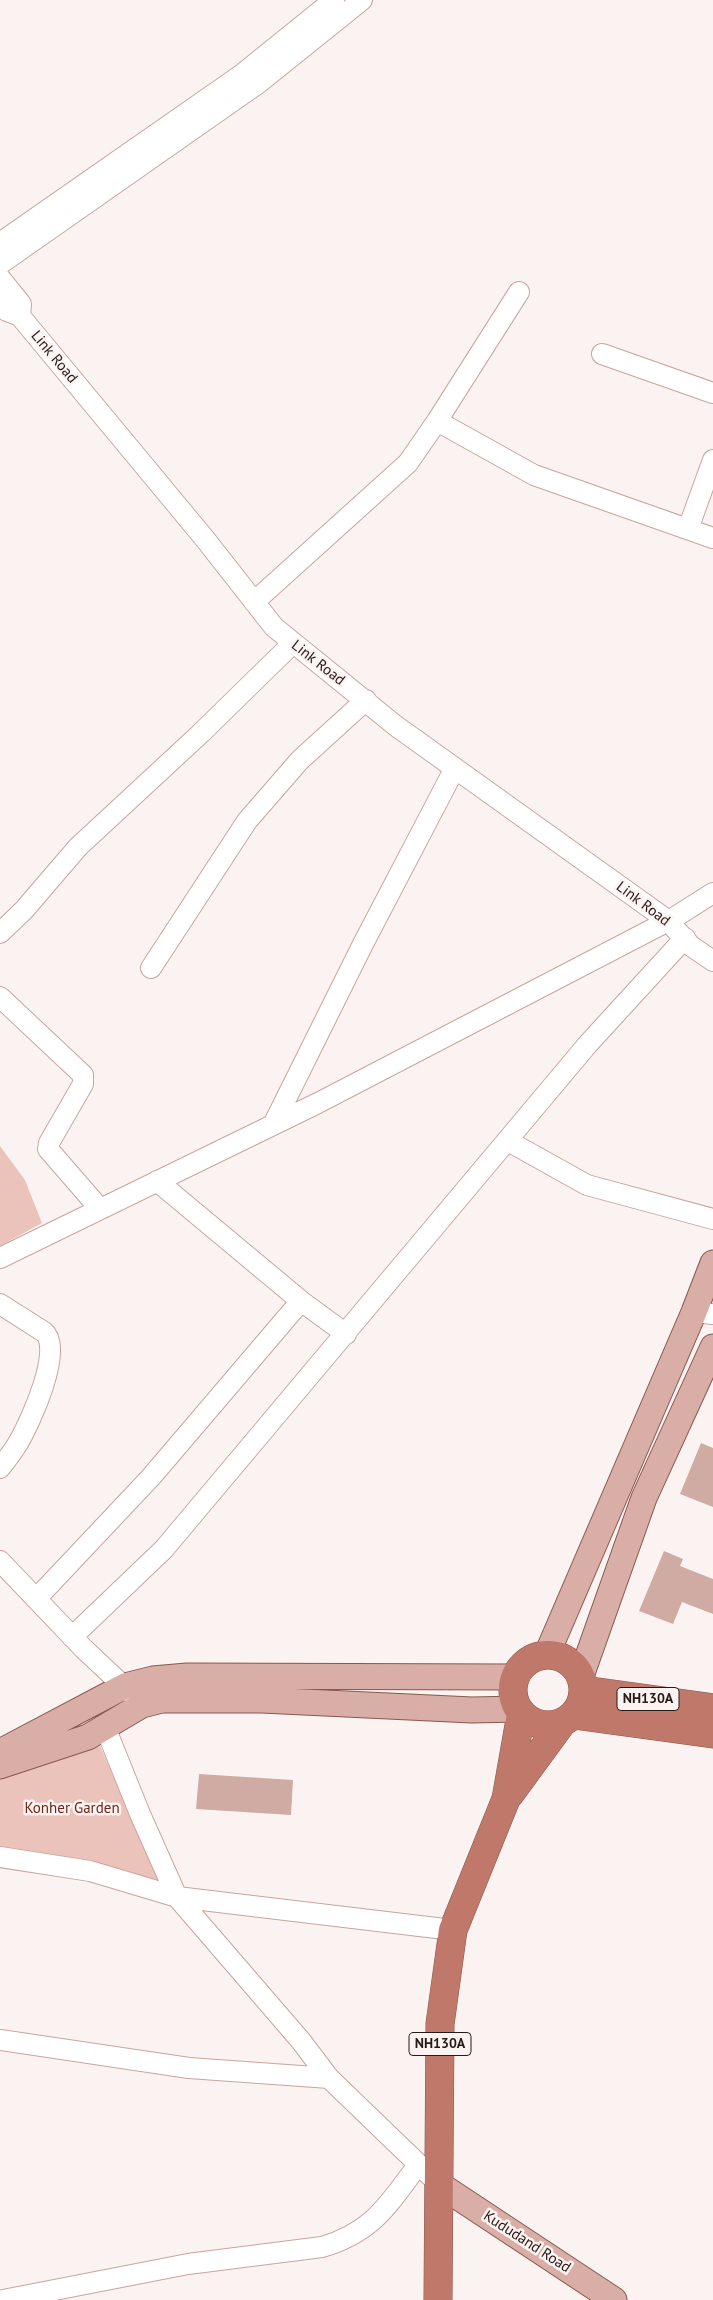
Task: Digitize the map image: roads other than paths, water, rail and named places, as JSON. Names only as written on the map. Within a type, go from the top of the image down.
[{"type":"highway","points":[[514,1677],[522,1665],[534,1657],[548,1654],[561,1657],[573,1665],[582,1683]]},
{"type":"highway","name":"NH130A","points":[[438,2300],[440,2024],[453,1930],[506,1799],[519,1712],[512,1694],[514,1677]]},
{"type":"highway","name":"NH130A","points":[[506,1799],[581,1703],[582,1683],[713,1708]]},
{"type":"highway","name":"NH130A","points":[[519,1712],[535,1724],[549,1726],[568,1719],[713,1734]]},
{"type":"main road","points":[[548,1654],[704,1313],[713,1263]]},
{"type":"main road","points":[[582,1683],[644,1498],[713,1347]]},
{"type":"main road","points":[[0,1752],[125,1686],[153,1679],[187,1676],[514,1677]]},
{"type":"main road","points":[[0,1766],[88,1737],[142,1705],[162,1700],[262,1700],[519,1712]]},
{"type":"main road","name":"Kududand Road","points":[[440,2185],[614,2300]]},
{"type":"street","points":[[0,244],[240,76],[334,0]]},
{"type":"street","points":[[0,264],[260,82],[362,0]]},
{"type":"street","name":"Link Road","points":[[0,278],[21,304],[20,316]]},
{"type":"street","points":[[254,602],[408,463],[519,292]]},
{"type":"street","name":"Link Road","points":[[0,302],[7,311],[20,316],[205,539],[274,627],[396,726],[667,920],[692,946],[713,961]]},
{"type":"street","points":[[602,354],[713,393]]},
{"type":"street","points":[[437,421],[534,475],[713,538]]},
{"type":"street","points":[[688,529],[713,460]]},
{"type":"street","points":[[0,933],[24,910],[78,848],[200,734],[293,643]]},
{"type":"street","points":[[152,968],[247,821],[300,760],[366,700]]},
{"type":"street","points":[[273,1125],[363,944],[455,768]]},
{"type":"street","points":[[0,1258],[273,1125],[667,920],[713,893]]},
{"type":"street","points":[[72,1637],[164,1549],[588,1044],[685,938]]},
{"type":"street","name":"Link Road","points":[[685,938],[697,940],[713,950]]},
{"type":"street","points":[[0,997],[83,1074],[83,1084],[48,1143],[48,1149],[100,1209]]},
{"type":"street","points":[[508,1141],[587,1185],[713,1219]]},
{"type":"street","points":[[157,1181],[301,1301],[346,1334]]},
{"type":"street","points":[[36,1599],[151,1477],[301,1301]]},
{"type":"street","points":[[0,1304],[44,1332],[50,1338],[51,1346],[44,1384],[39,1398],[18,1444],[0,1468]]},
{"type":"street","points":[[0,1561],[72,1637],[125,1686],[142,1705]]},
{"type":"street","points":[[105,1727],[140,1814],[177,1897],[301,2041],[329,2078],[440,2185]]},
{"type":"street","points":[[0,1857],[90,1871],[177,1897],[453,1930]]},
{"type":"street","points":[[0,2040],[189,2068],[278,2076],[329,2078]]},
{"type":"street","points":[[3,2300],[160,2269],[322,2247],[341,2241],[371,2224],[390,2203],[418,2165]]},
{"type":"park label","name":"Konher Garden","points":[[72,1809]]}]
